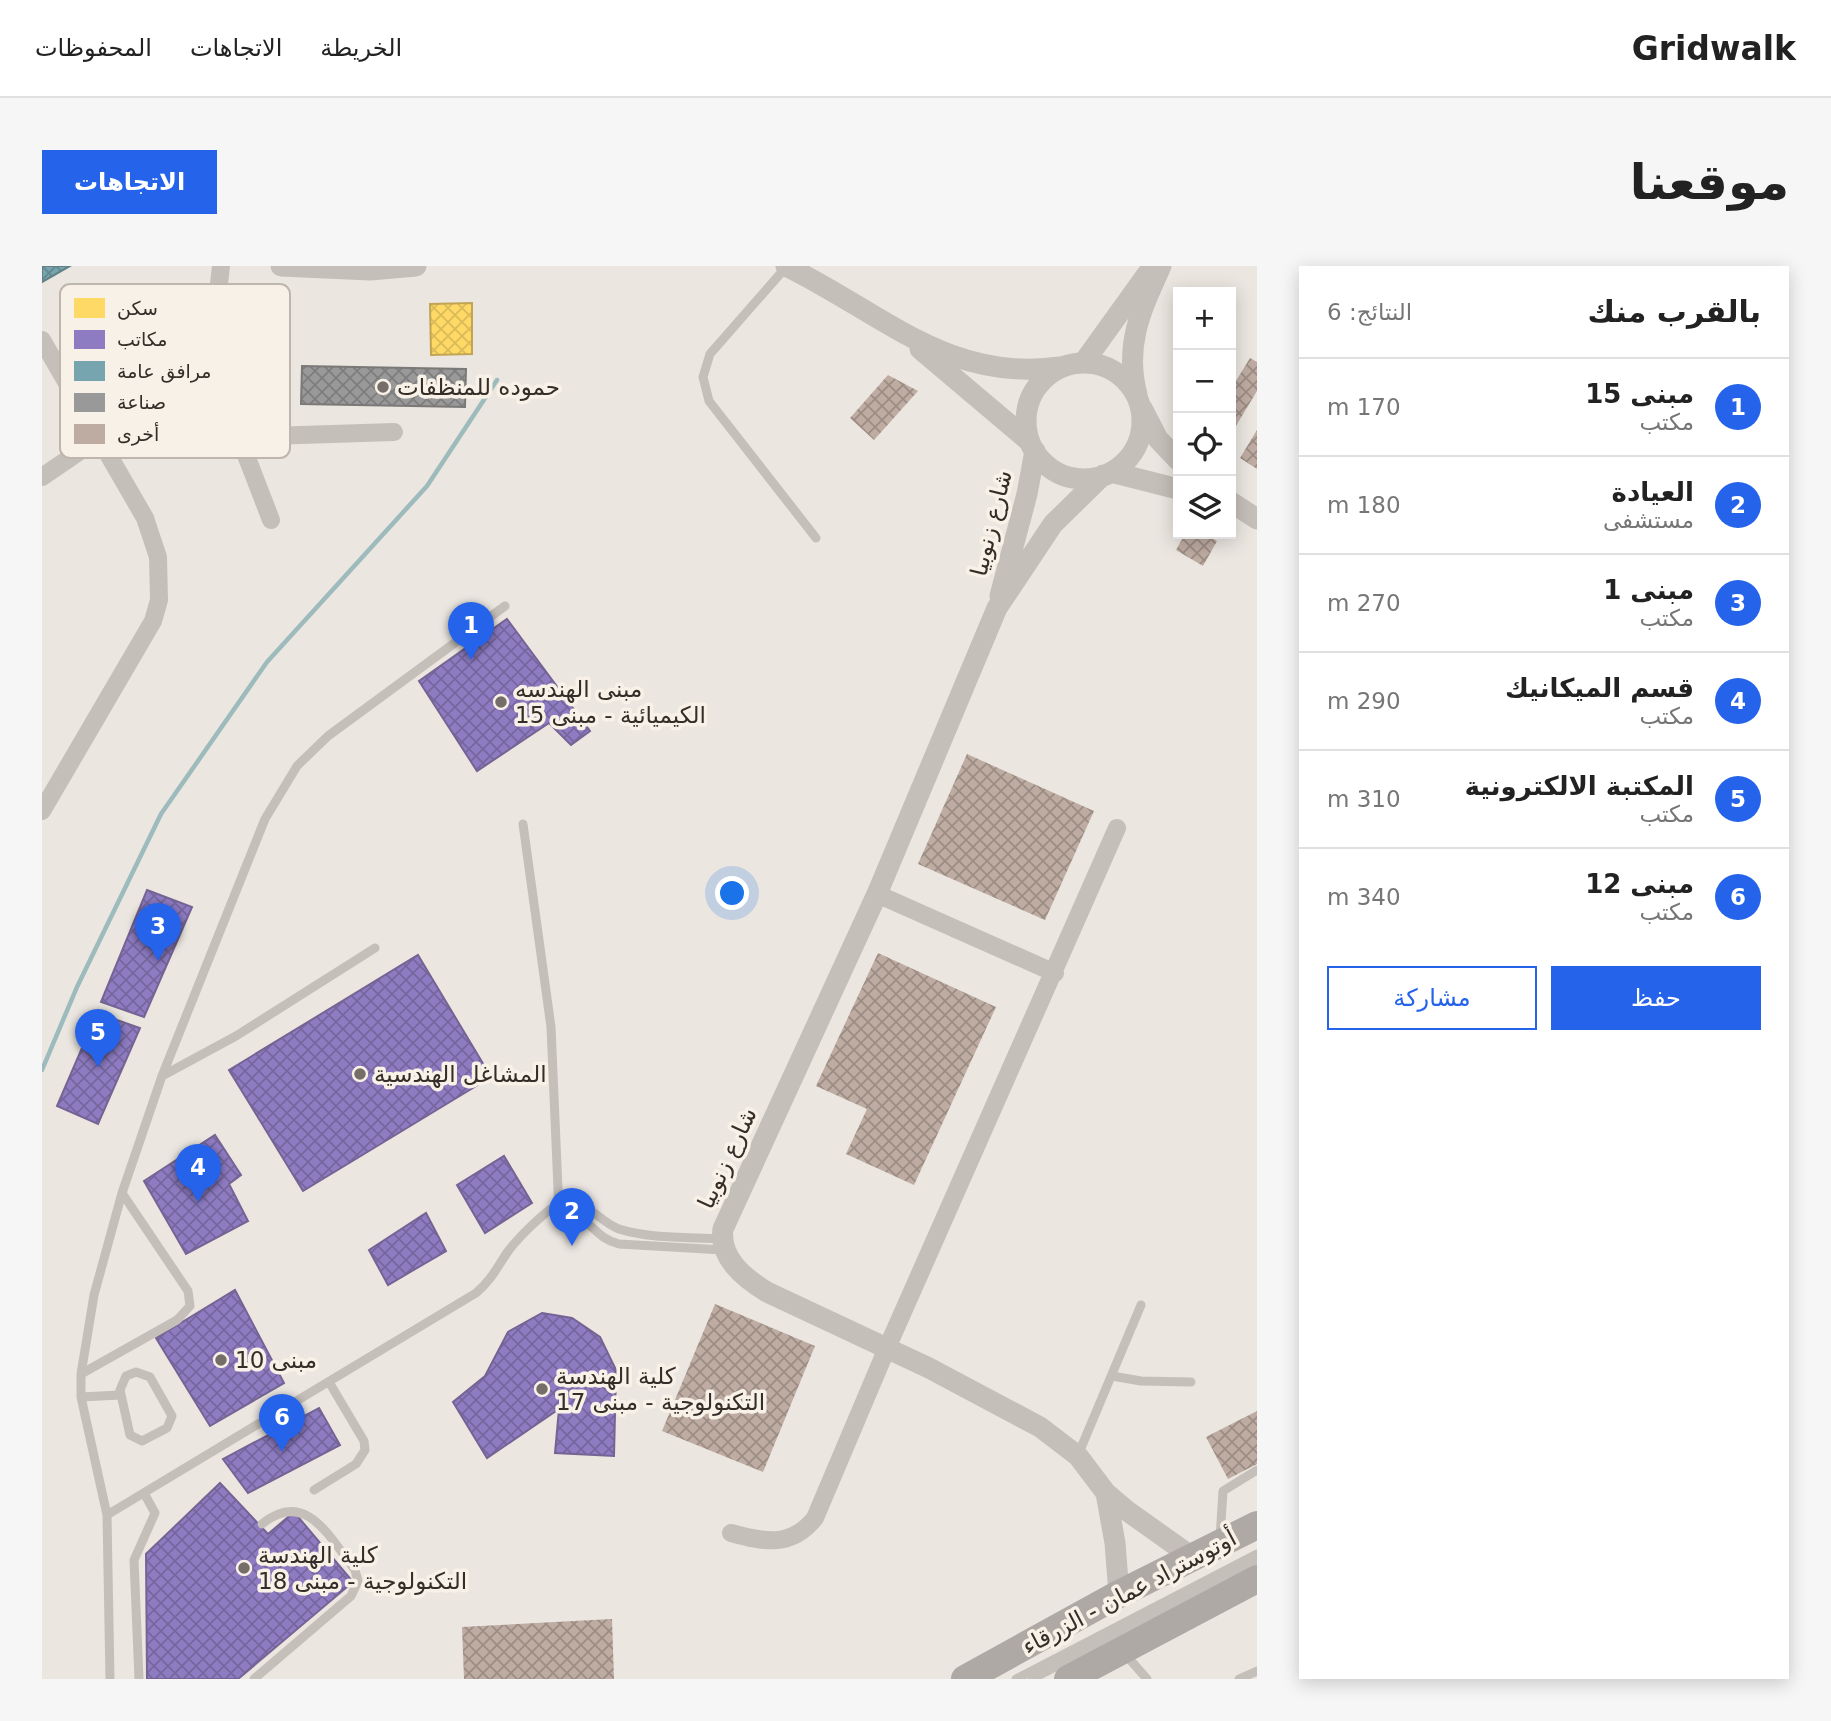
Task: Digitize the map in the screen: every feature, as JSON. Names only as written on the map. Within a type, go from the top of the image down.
[{"type":"highway","name":"أوتوستراد عمان - الزرقاء","points":[[965,1679],[1119,1594],[1257,1525]]},
{"type":"highway","name":"أوتوستراد عمان - الزرقاء","points":[[1084,1673],[1122,1650],[1246,1587]]},
{"type":"street","points":[[219,284],[221,266]]},
{"type":"street","points":[[281,266],[370,270],[416,266]]},
{"type":"street","points":[[786,266],[842,295],[903,334],[934,350],[977,365],[1030,371],[1075,364],[1101,365],[1117,372],[1130,384],[1158,439],[1173,456]]},
{"type":"street","points":[[1032,447],[1026,424],[1028,405],[1042,382],[1075,364],[1153,266]]},
{"type":"street","points":[[1107,473],[1134,451],[1140,437],[1140,403],[1133,381],[1135,324],[1161,266]]},
{"type":"street","points":[[903,334],[1032,447],[1051,468],[1072,477],[1107,473],[1173,487]]},
{"type":"street","points":[[42,340],[60,371]]},
{"type":"street","points":[[290,435],[394,432]]},
{"type":"street","name":"شارع زنوبيا","points":[[998,608],[1032,447]]},
{"type":"street","points":[[42,477],[70,458]]},
{"type":"street","points":[[42,811],[144,641],[159,600],[158,557],[154,538],[110,458]]},
{"type":"street","points":[[248,458],[271,520]]},
{"type":"street","points":[[1157,482],[1173,466]]},
{"type":"street","name":"شارع زنوبيا","points":[[722,1245],[723,1229],[877,894],[998,608],[1053,524],[1107,473]]},
{"type":"street","points":[[731,1533],[776,1542],[798,1535],[808,1528],[821,1508],[887,1348],[1117,828]]},
{"type":"street","points":[[877,894],[1055,973]]},
{"type":"street","points":[[722,1245],[750,1282],[767,1292],[887,1348],[1029,1420],[1078,1456],[1106,1493],[1147,1527],[1192,1557]]},
{"type":"street","points":[[1106,1493],[1115,1543],[1119,1594]]},
{"type":"lane","points":[[786,266],[710,354],[703,377],[704,389],[716,411],[816,538]]},
{"type":"lane","points":[[110,1679],[107,1515],[81,1397],[81,1374],[94,1295],[122,1193],[162,1076],[265,819],[297,766],[328,736],[505,607]]},
{"type":"lane","points":[[523,824],[551,1027],[555,1209]]},
{"type":"lane","points":[[162,1076],[236,1036],[375,948]]},
{"type":"lane","points":[[81,1374],[177,1320],[190,1306],[188,1291],[122,1193]]},
{"type":"lane","points":[[107,1515],[476,1293],[492,1278],[509,1251],[555,1209],[571,1202],[583,1205],[617,1228],[722,1245]]},
{"type":"lane","points":[[555,1209],[577,1214],[614,1243],[641,1246],[722,1245]]},
{"type":"lane","points":[[614,1243],[617,1228]]},
{"type":"lane","points":[[641,1246],[642,1233]]},
{"type":"lane","points":[[1078,1456],[1141,1305]]},
{"type":"lane","points":[[136,1372],[146,1374],[170,1408],[173,1416],[170,1424],[145,1441],[135,1440],[128,1431],[120,1395],[121,1384],[127,1376],[136,1372]]},
{"type":"lane","points":[[1112,1376],[1141,1381],[1191,1381]]},
{"type":"lane","points":[[314,1490],[360,1461],[365,1450],[364,1441],[329,1382]]},
{"type":"lane","points":[[81,1397],[120,1395]]},
{"type":"lane","points":[[1220,1542],[1220,1497],[1223,1491],[1257,1470]]},
{"type":"lane","points":[[139,1679],[134,1560],[155,1513],[144,1493]]},
{"type":"lane","points":[[254,1679],[351,1596],[358,1581],[355,1570],[308,1515],[296,1510],[281,1511],[262,1524]]},
{"type":"lane","points":[[1016,1679],[1257,1554]]},
{"type":"lane","points":[[1032,1679],[1257,1562]]},
{"type":"lane","points":[[1122,1650],[1147,1679]]},
{"type":"lane","points":[[1239,1679],[1257,1671]]},
{"type":"building: سكن","points":[[472,303],[472,354],[431,355],[430,304]]},
{"type":"building: مكاتب","name":"مبنى الهندسه الكيميائية - مبنى 15","points":[[507,619],[590,731],[571,745],[549,723],[477,771],[419,681]]},
{"type":"building: مكاتب","points":[[147,890],[192,907],[144,1017],[101,1002]]},
{"type":"building: مكاتب","name":"المشاغل الهندسية","points":[[418,955],[491,1077],[303,1191],[229,1070]]},
{"type":"building: مكاتب","points":[[97,1013],[140,1028],[98,1124],[57,1106]]},
{"type":"building: مكاتب","points":[[215,1135],[241,1175],[229,1184],[248,1221],[186,1254],[144,1181]]},
{"type":"building: مكاتب","points":[[504,1156],[532,1203],[485,1233],[457,1185]]},
{"type":"building: مكاتب","points":[[426,1213],[446,1251],[388,1285],[369,1250]]},
{"type":"building: مكاتب","name":"مبنى 10","points":[[235,1290],[284,1383],[210,1426],[156,1338]]},
{"type":"building: مكاتب","name":"كلية الهندسة التكنولوجية - مبنى 17","points":[[542,1313],[572,1318],[600,1337],[616,1370],[614,1456],[555,1453],[559,1409],[487,1458],[453,1402],[485,1376],[508,1332]]},
{"type":"building: مكاتب","points":[[319,1408],[340,1445],[248,1493],[223,1459]]},
{"type":"building: مكاتب","name":"كلية الهندسة التكنولوجية - مبنى 18","points":[[220,1483],[268,1534],[294,1512],[353,1582],[238,1679],[147,1679],[146,1554]]},
{"type":"building: مرافق عامة","points":[[42,266],[70,266],[42,282]]},
{"type":"building: صناعة","name":"حموده للمنظفات","points":[[302,366],[466,369],[465,407],[301,404]]},
{"type":"building: أخرى","points":[[1250,358],[1257,362],[1257,391],[1236,426],[1236,413],[1236,381]]},
{"type":"building: أخرى","points":[[888,375],[918,391],[874,440],[850,418]]},
{"type":"building: أخرى","points":[[1257,430],[1257,469],[1240,458]]},
{"type":"building: أخرى","points":[[1182,539],[1217,541],[1203,566],[1176,550]]},
{"type":"building: أخرى","points":[[967,754],[1094,811],[1045,920],[918,864]]},
{"type":"building: أخرى","points":[[878,953],[996,1007],[914,1185],[846,1154],[867,1109],[816,1086]]},
{"type":"building: أخرى","points":[[715,1304],[815,1346],[763,1472],[662,1431]]},
{"type":"building: أخرى","points":[[1257,1411],[1257,1464],[1228,1479],[1206,1437]]},
{"type":"building: أخرى","points":[[612,1619],[614,1679],[464,1679],[462,1627]]},
{"type":"waterway","points":[[42,1070],[77,987],[161,814],[267,662],[427,486],[497,380]]},
{"type":"place","name":"حموده للمنظفات","points":[[383,387]]},
{"type":"place","name":"مبنى 15","points":[[471,660]]},
{"type":"place","name":"مبنى الهندسه الكيميائية - مبنى 15","points":[[501,702]]},
{"type":"place","name":"مبنى 1","points":[[158,961]]},
{"type":"place","name":"المكتبة الالكترونية","points":[[98,1067]]},
{"type":"place","name":"المشاغل الهندسية","points":[[360,1074]]},
{"type":"place","name":"قسم الميكانيك","points":[[198,1202]]},
{"type":"place","name":"العيادة","points":[[572,1246]]},
{"type":"place","name":"مبنى 10","points":[[221,1360]]},
{"type":"place","name":"كلية الهندسة التكنولوجية - مبنى 17","points":[[542,1389]]},
{"type":"place","name":"مبنى 12","points":[[282,1452]]},
{"type":"place","name":"كلية الهندسة التكنولوجية - مبنى 18","points":[[244,1568]]}]
